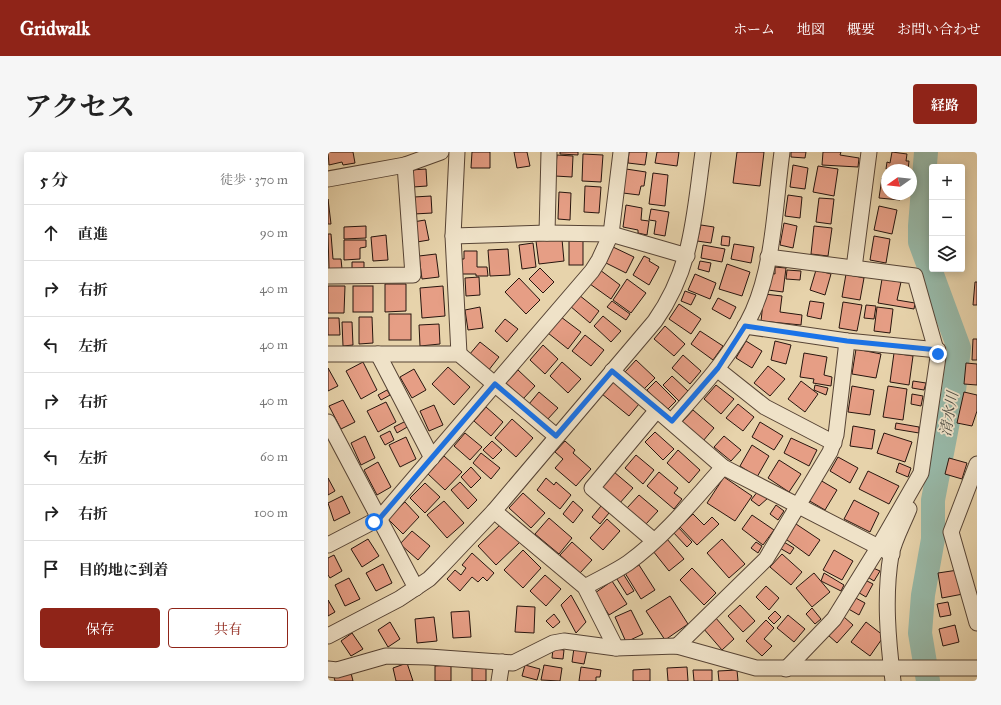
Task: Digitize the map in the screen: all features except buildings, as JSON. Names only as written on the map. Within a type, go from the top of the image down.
[{"type":"street","points":[[328,179],[405,165],[421,155],[441,152]]},
{"type":"street","points":[[457,152],[453,236],[459,354]]},
{"type":"street","points":[[548,233],[549,152]]},
{"type":"street","points":[[328,546],[380,518],[584,281],[599,260],[610,234],[621,152]]},
{"type":"street","points":[[328,636],[416,588],[440,568],[494,510],[663,310],[676,287],[687,256],[703,152]]},
{"type":"street","points":[[672,421],[718,368],[745,326],[759,293],[768,257],[782,152]]},
{"type":"street","points":[[854,268],[869,152]]},
{"type":"street","points":[[328,276],[413,275],[405,165]]},
{"type":"street","points":[[453,236],[548,233],[610,234],[687,256]]},
{"type":"street","points":[[768,257],[915,276],[938,350],[938,366],[921,473],[892,554],[889,588],[892,674]]},
{"type":"street","points":[[745,326],[847,341],[938,350]]},
{"type":"street","points":[[677,646],[766,559],[798,507],[834,443],[847,341]]},
{"type":"street","points":[[328,354],[459,354],[556,436]]},
{"type":"street","points":[[378,354],[432,458]]},
{"type":"street","points":[[718,368],[765,407],[834,443]]},
{"type":"street","points":[[612,371],[672,421],[722,467],[892,554]]},
{"type":"street","points":[[654,540],[592,488],[657,410]]},
{"type":"street","points":[[328,422],[416,588]]},
{"type":"street","points":[[977,464],[951,532],[977,623]]},
{"type":"street","points":[[585,587],[628,563],[680,516],[722,467]]},
{"type":"street","points":[[786,668],[834,618],[878,548],[921,473]]},
{"type":"street","points":[[494,510],[585,587],[616,648]]},
{"type":"street","points":[[328,669],[337,670],[386,656],[430,657],[513,663],[558,641],[616,648],[677,646],[758,674],[786,668],[892,674],[936,669],[977,668]]},
{"type":"street","points":[[500,681],[502,662]]},
{"type":"waterway","name":"清水川","points":[[926,152],[920,242],[959,348],[954,390],[933,500],[933,539],[923,595],[920,633],[928,681]]},
{"type":"route","points":[[374,522],[380,518],[495,384],[556,436],[612,371],[672,421],[718,368],[745,326],[847,341],[938,350],[938,354]]}]
